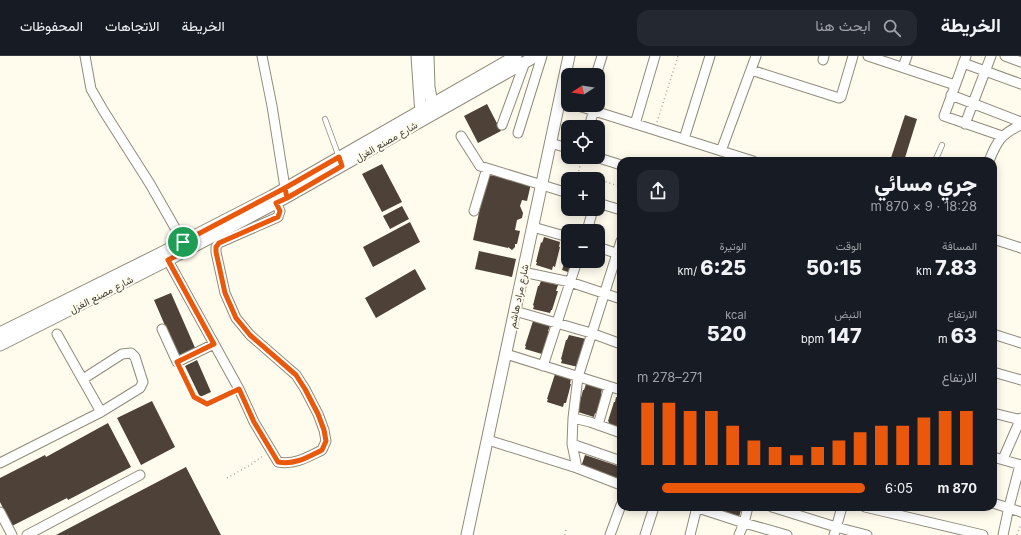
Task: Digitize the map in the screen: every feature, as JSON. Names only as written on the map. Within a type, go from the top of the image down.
[{"type":"street","points":[[85,56],[92,89],[103,110],[150,184],[185,246]]},
{"type":"street","points":[[262,56],[272,106],[286,193]]},
{"type":"street","points":[[418,56],[424,88],[433,108]]},
{"type":"street","points":[[421,121],[428,56]]},
{"type":"street","name":"شارع مصنع الغزل","points":[[340,162],[421,121],[433,108],[520,59],[536,56]]},
{"type":"street","points":[[518,134],[542,56]]},
{"type":"street","name":"شارع مراد هاشم","points":[[567,68],[568,56]]},
{"type":"street","points":[[598,68],[602,56]]},
{"type":"street","points":[[635,124],[656,56]]},
{"type":"street","points":[[684,139],[710,56]]},
{"type":"street","points":[[722,151],[756,56]]},
{"type":"street","points":[[751,70],[839,98],[841,97],[853,56]]},
{"type":"street","points":[[868,56],[955,85]]},
{"type":"street","points":[[903,67],[907,56]]},
{"type":"street","points":[[965,124],[991,56]]},
{"type":"street","points":[[1005,56],[1021,62]]},
{"type":"street","points":[[502,125],[520,59]]},
{"type":"street","points":[[1002,136],[944,116],[964,59],[986,72],[1021,84]]},
{"type":"street","points":[[951,95],[1021,124]]},
{"type":"street","name":"شارع مصنع الغزل","points":[[0,345],[286,193],[340,162],[421,110],[433,108]]},
{"type":"street","name":"شارع مراد هاشم","points":[[467,535],[550,143],[561,109]]},
{"type":"street","points":[[600,112],[741,157]]},
{"type":"street","points":[[991,157],[1002,136],[1021,124]]},
{"type":"street","points":[[461,136],[480,166],[561,191]]},
{"type":"street","points":[[550,143],[561,146]]},
{"type":"street","points":[[605,160],[617,164]]},
{"type":"street","points":[[474,211],[487,168]]},
{"type":"street","points":[[166,256],[239,389],[254,422],[278,462],[297,462],[322,450],[326,441],[324,430],[315,408],[296,375],[250,335],[236,318],[225,293],[216,252],[216,247],[219,243],[278,217],[280,211],[274,199]]},
{"type":"street","points":[[605,205],[617,209]]},
{"type":"street","points":[[533,227],[561,235]]},
{"type":"street","points":[[997,240],[1021,248]]},
{"type":"street","points":[[605,249],[617,253]]},
{"type":"street","name":"شارع مصنع الغزل","points":[[0,333],[166,256]]},
{"type":"street","points":[[577,468],[572,444],[573,418],[578,377],[604,293],[617,259]]},
{"type":"street","points":[[543,366],[575,268]]},
{"type":"street","points":[[523,272],[570,282],[617,298]]},
{"type":"street","points":[[515,311],[591,333],[617,343]]},
{"type":"street","points":[[162,329],[177,362],[214,344]]},
{"type":"street","points":[[58,334],[101,412]]},
{"type":"street","points":[[997,335],[1021,343]]},
{"type":"street","points":[[0,463],[101,412],[140,388],[143,382],[135,358],[130,354],[122,354],[83,379]]},
{"type":"street","points":[[506,354],[617,389]]},
{"type":"street","points":[[997,373],[1021,380]]},
{"type":"street","points":[[598,424],[609,387]]},
{"type":"street","points":[[997,414],[1021,419],[1003,459]]},
{"type":"street","points":[[573,418],[598,424],[617,431]]},
{"type":"street","points":[[488,440],[577,468],[617,483]]},
{"type":"street","points":[[572,444],[617,460]]},
{"type":"street","points":[[997,458],[1021,465],[1003,535]]},
{"type":"street","points":[[27,535],[140,475]]},
{"type":"street","points":[[997,504],[1021,512]]},
{"type":"street","points":[[610,535],[619,511]]},
{"type":"street","points":[[645,535],[653,511]]},
{"type":"street","points":[[690,535],[695,511]]},
{"type":"street","points":[[708,511],[783,534]]},
{"type":"street","points":[[739,535],[747,511]]},
{"type":"street","points":[[791,511],[835,531],[867,535]]},
{"type":"street","points":[[835,531],[841,511]]},
{"type":"street","points":[[882,511],[983,535]]},
{"type":"street","points":[[0,512],[12,535]]},
{"type":"lane","points":[[325,119],[340,162]]},
{"type":"lane","points":[[937,157],[942,145]]},
{"type":"path","points":[[654,130],[678,56]]},
{"type":"path","points":[[605,181],[617,186]]},
{"type":"path","points":[[177,362],[194,397],[207,404],[239,389]]},
{"type":"path","points":[[227,478],[252,464],[270,450]]},
{"type":"path","points":[[1017,535],[1021,524]]},
{"type":"path","points":[[566,529],[566,535]]},
{"type":"building","points":[[487,104],[501,131],[478,143],[464,116]]},
{"type":"building","points":[[905,115],[917,119],[905,157],[891,157]]},
{"type":"building","points":[[382,164],[402,202],[382,212],[362,174]]},
{"type":"building","points":[[488,172],[530,183],[527,201],[522,200],[520,206],[523,213],[522,218],[517,220],[515,230],[520,231],[517,244],[515,244],[515,247],[512,250],[508,247],[473,240]]},
{"type":"building","points":[[402,206],[409,219],[390,229],[383,216]]},
{"type":"building","points":[[410,222],[420,242],[373,267],[363,247]]},
{"type":"building","points":[[544,237],[560,242],[555,267],[553,266],[552,270],[536,265],[541,242],[542,243]]},
{"type":"building","points":[[479,251],[516,259],[512,277],[475,269]]},
{"type":"building","points":[[563,268],[572,268],[571,273],[562,270]]},
{"type":"building","points":[[415,269],[426,289],[376,318],[365,298]]},
{"type":"building","points":[[541,281],[558,285],[556,291],[558,291],[550,313],[533,309],[538,286]]},
{"type":"building","points":[[171,293],[196,350],[179,358],[154,300]]},
{"type":"building","points":[[533,321],[550,326],[548,331],[550,332],[542,354],[525,349]]},
{"type":"building","points":[[569,335],[586,339],[578,367],[561,363],[566,340]]},
{"type":"building","points":[[197,360],[211,392],[200,397],[185,366]]},
{"type":"building","points":[[555,374],[571,379],[566,403],[564,403],[563,407],[547,402]]},
{"type":"building","points":[[586,384],[602,389],[597,414],[595,413],[594,417],[578,412],[583,390]]},
{"type":"building","points":[[617,397],[617,427],[608,425]]},
{"type":"building","points":[[152,401],[175,447],[141,465],[117,418]]},
{"type":"building","points":[[108,423],[131,467],[68,500],[67,498],[12,526],[0,502],[0,478],[45,455],[46,457]]},
{"type":"building","points":[[585,455],[617,466],[617,479],[581,467]]},
{"type":"building","points":[[186,467],[221,535],[56,535]]},
{"type":"building","points":[[721,511],[741,511],[739,517]]},
{"type":"route","points":[[183,242],[188,250],[168,260],[214,344],[177,362],[194,397],[207,404],[239,389],[254,422],[278,462],[297,462],[322,450],[326,441],[324,430],[318,414],[296,375],[250,335],[236,318],[225,293],[216,247],[219,243],[278,217],[280,211],[276,203],[287,198],[285,188],[339,157],[342,166],[287,198],[285,188],[183,242]]}]
